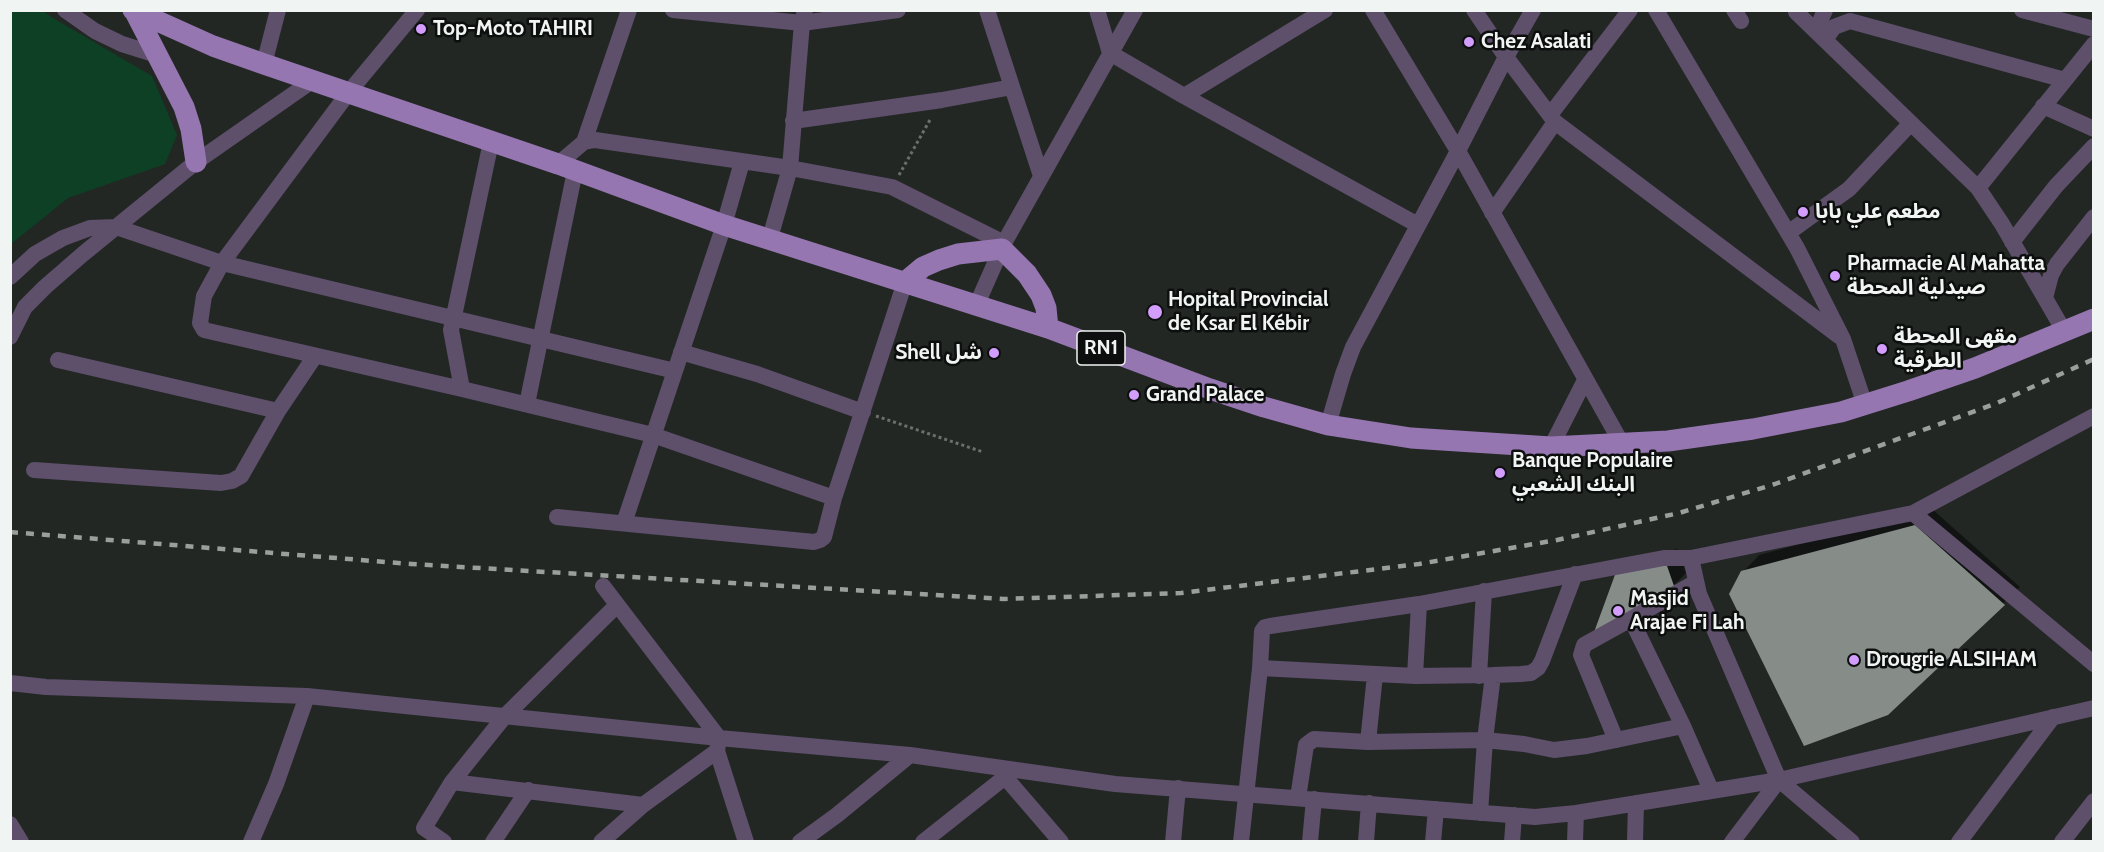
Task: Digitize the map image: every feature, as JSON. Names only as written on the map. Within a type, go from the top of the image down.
[{"type":"main road","points":[[134,11],[184,108],[191,129],[196,162]]},
{"type":"main road","name":"RN1","points":[[134,11],[213,46],[567,167],[724,225],[977,304],[1210,389],[1328,425],[1469,444],[1551,447],[1668,441],[1753,429],[1841,412],[1975,368],[2094,319]]},
{"type":"main road","points":[[905,282],[923,267],[939,260],[958,254],[1003,246],[1027,274],[1041,295],[1046,308],[1048,328]]},
{"type":"street","points":[[65,10],[95,31],[122,44],[157,55]]},
{"type":"street","points":[[264,64],[278,10]]},
{"type":"street","points":[[417,10],[349,92],[222,263],[204,296],[200,323],[204,330],[653,435],[834,498]]},
{"type":"street","points":[[527,404],[540,339],[567,167],[584,142],[629,10]]},
{"type":"street","points":[[673,10],[803,17],[898,10]]},
{"type":"street","points":[[987,10],[1041,176]]},
{"type":"street","points":[[1097,10],[1110,53],[1418,225]]},
{"type":"street","points":[[977,304],[1003,246],[1134,10]]},
{"type":"street","points":[[1184,96],[1324,10]]},
{"type":"street","points":[[1373,10],[1458,152],[1622,444]]},
{"type":"street","points":[[1474,10],[1506,57],[1553,118],[1843,339]]},
{"type":"street","points":[[1328,425],[1347,360],[1533,10]]},
{"type":"street","points":[[1492,213],[1553,118],[1630,10]]},
{"type":"street","points":[[1656,10],[1788,233],[1843,339],[1865,405]]},
{"type":"street","points":[[1821,36],[1825,10]]},
{"type":"street","points":[[2022,10],[2094,29]]},
{"type":"street","points":[[1796,12],[1978,188],[2064,331]]},
{"type":"street","points":[[770,238],[790,168],[803,17]]},
{"type":"street","points":[[1821,36],[1834,27],[1850,21],[2065,80]]},
{"type":"street","points":[[1978,188],[2094,44]]},
{"type":"street","points":[[10,337],[25,307],[45,287],[196,162],[312,81]]},
{"type":"street","points":[[793,121],[942,100],[1012,87]]},
{"type":"street","points":[[2043,106],[2094,129]]},
{"type":"street","points":[[1788,233],[1849,189],[1911,123]]},
{"type":"street","points":[[584,142],[609,141],[790,168],[892,187],[1003,246]]},
{"type":"street","points":[[462,389],[451,330],[452,319],[491,142]]},
{"type":"street","points":[[2012,242],[2056,186],[2094,146]]},
{"type":"street","points":[[624,523],[724,225],[742,162]]},
{"type":"street","points":[[2045,298],[2051,275],[2057,264],[2094,217]]},
{"type":"street","points":[[10,277],[35,254],[63,238],[90,228],[116,227],[222,263],[675,371]]},
{"type":"street","points":[[556,517],[814,542],[824,537],[834,498],[905,282]]},
{"type":"street","points":[[681,352],[757,374],[862,412]]},
{"type":"street","points":[[34,470],[232,482],[241,476],[278,411],[315,356]]},
{"type":"street","points":[[58,360],[278,411]]},
{"type":"street","points":[[1551,447],[1585,380]]},
{"type":"street","points":[[1241,842],[1260,668],[1259,653],[1264,627],[1419,604],[1664,558],[1691,558],[1913,513],[2094,416]]},
{"type":"street","points":[[1913,513],[2094,664]]},
{"type":"street","points":[[1691,558],[1695,582],[1779,780],[1852,842]]},
{"type":"street","points":[[1260,668],[1375,675],[1521,675],[1538,668],[1542,661],[1575,574]]},
{"type":"street","points":[[1616,740],[1581,655],[1584,645],[1695,582]]},
{"type":"street","points":[[603,586],[718,744],[747,842]]},
{"type":"street","points":[[1480,813],[1485,740],[1484,591]]},
{"type":"street","points":[[1415,676],[1419,604]]},
{"type":"street","points":[[444,842],[424,828],[452,782],[505,716],[617,605]]},
{"type":"street","points":[[1631,619],[1711,790]]},
{"type":"street","points":[[1368,741],[1375,675]]},
{"type":"street","points":[[10,683],[46,687],[308,696],[505,716],[718,744],[910,755],[1009,773],[1115,784],[1535,817],[1576,813],[1779,780],[2094,708]]},
{"type":"street","points":[[251,842],[276,784],[308,696]]},
{"type":"street","points":[[1959,842],[2053,717]]},
{"type":"street","points":[[1310,842],[1306,798],[1306,745],[1310,741],[1320,739],[1485,740],[1554,750],[1570,749],[1683,726]]},
{"type":"street","points":[[601,842],[718,744]]},
{"type":"street","points":[[800,842],[910,755]]},
{"type":"street","points":[[1009,773],[1051,838]]},
{"type":"street","points":[[923,842],[1009,773]]},
{"type":"street","points":[[1732,842],[1779,780]]},
{"type":"street","points":[[452,782],[643,805]]},
{"type":"street","points":[[1173,842],[1178,788]]},
{"type":"street","points":[[493,842],[528,790]]},
{"type":"street","points":[[2062,842],[2094,801]]},
{"type":"street","points":[[1366,842],[1370,803]]},
{"type":"street","points":[[1635,842],[1636,803]]},
{"type":"street","points":[[1433,842],[1436,809]]},
{"type":"street","points":[[1575,842],[1576,813]]},
{"type":"street","points":[[1512,842],[1514,815]]},
{"type":"street","points":[[10,824],[21,842]]},
{"type":"path","points":[[892,187],[942,100]]},
{"type":"path","points":[[862,412],[983,452]]},
{"type":"green space","points":[[11,10],[43,11],[152,76],[177,135],[165,164],[68,198],[11,244]]},
{"type":"building","name":"Drougrie ALSIHAM","points":[[1915,525],[2005,605],[1888,715],[1804,746],[1729,594],[1741,571]]},
{"type":"building","name":"Masjid Arajae Fi Lah","points":[[1665,560],[1674,586],[1593,635],[1616,572]]},
{"type":"railway","points":[[10,532],[411,564],[1004,599],[1181,593],[1419,564],[1557,540],[1679,513],[1775,484],[1997,403],[2094,359]]},
{"type":"place","name":"Top-Moto TAHIRI","points":[[421,29]]},
{"type":"place","name":"Chez Asalati","points":[[1469,42]]},
{"type":"place","name":"مطعم علي بابا","points":[[1803,212]]},
{"type":"place","name":"Pharmacie Al Mahatta صيدلية المحطة","points":[[1835,276]]},
{"type":"place","name":"Hopital Provincial de Ksar El Kébir","points":[[1155,312]]},
{"type":"place","name":"مقهى المحطة الطرقية","points":[[1882,349]]},
{"type":"place","name":"Shell شل","points":[[994,353]]},
{"type":"place","name":"Grand Palace","points":[[1134,395]]},
{"type":"place","name":"Banque Populaire البنك الشعبي","points":[[1500,473]]},
{"type":"place","name":"Masjid Arajae Fi Lah","points":[[1618,611]]},
{"type":"place","name":"Drougrie ALSIHAM","points":[[1854,660]]}]
